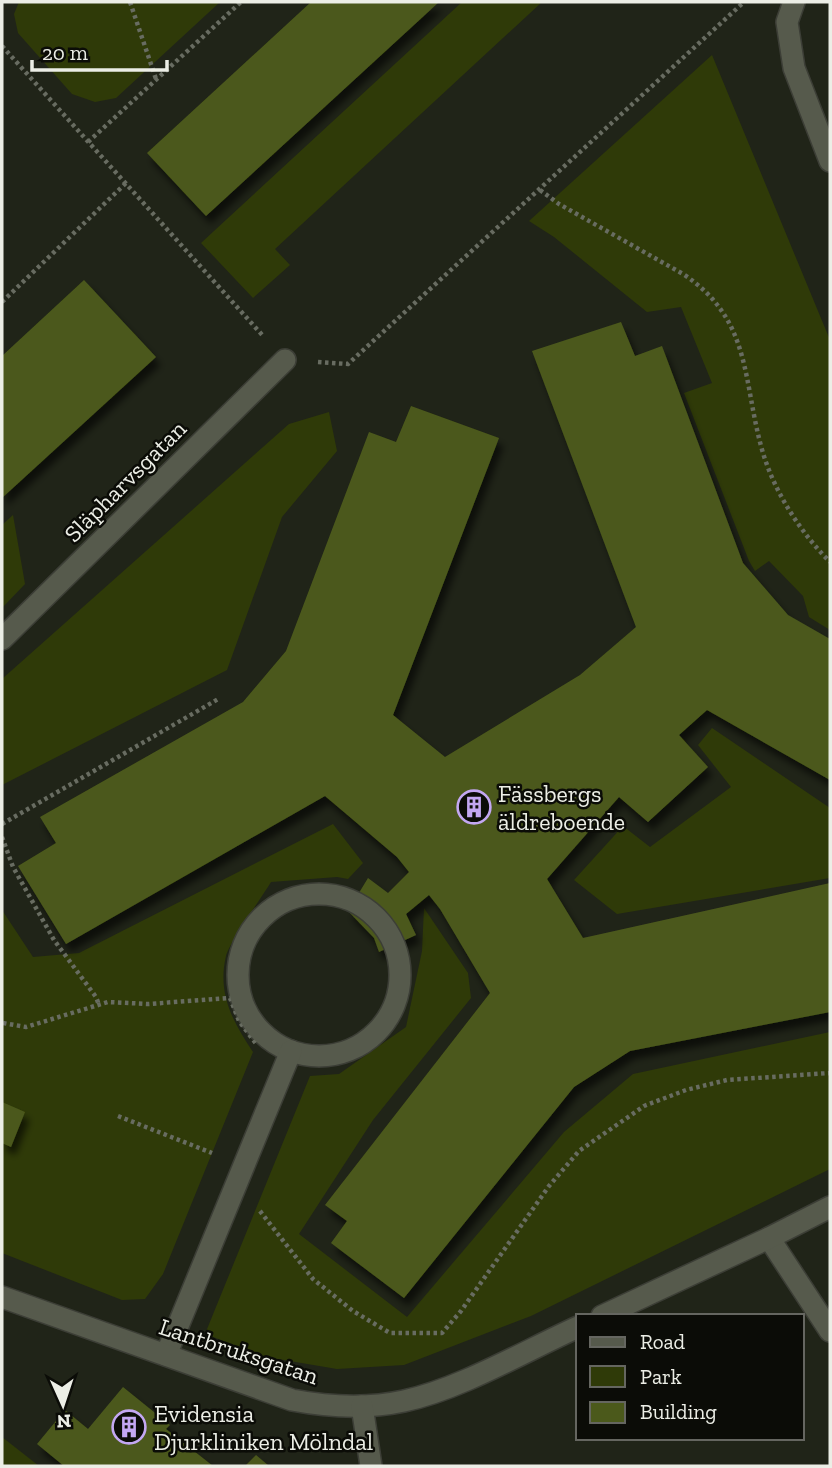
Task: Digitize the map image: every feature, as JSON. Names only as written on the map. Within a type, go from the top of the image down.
[{"type":"street","points":[[794,2],[788,22],[794,68],[830,161]]},
{"type":"street","name":"Släpharvsgatan","points":[[2,639],[285,360]]},
{"type":"street","points":[[316,894],[347,899],[374,916],[393,942],[400,972],[395,1004],[378,1031],[353,1050],[322,1056],[306,1056],[291,1051],[263,1035],[245,1010],[237,978],[243,947],[259,920],[271,909],[285,902],[316,894]]},
{"type":"street","points":[[166,1355],[291,1051]]},
{"type":"street","points":[[606,1314],[830,1207]]},
{"type":"street","points":[[769,1238],[830,1331]]},
{"type":"street","name":"Lantbruksgatan","points":[[2,1297],[292,1400],[325,1406],[362,1406],[404,1401],[443,1389],[576,1328]]},
{"type":"street","points":[[362,1406],[371,1466]]},
{"type":"path","points":[[130,2],[156,79]]},
{"type":"path","points":[[88,142],[241,2]]},
{"type":"path","points":[[2,46],[285,360],[348,364],[744,2]]},
{"type":"path","points":[[2,302],[125,183]]},
{"type":"path","points":[[540,190],[559,204],[699,284],[717,302],[731,322],[742,351],[763,454],[775,483],[805,533],[830,562]]},
{"type":"path","points":[[2,824],[220,698]]},
{"type":"path","points":[[2,837],[13,867],[47,928],[99,1005]]},
{"type":"path","points":[[3,1023],[26,1027],[108,1003],[148,1004],[230,998],[239,1021],[262,1054]]},
{"type":"path","points":[[231,1199],[261,1212],[313,1279],[353,1311],[390,1333],[442,1333],[461,1311],[549,1186],[579,1151],[644,1106],[686,1090],[727,1080],[830,1073]]},
{"type":"path","points":[[118,1116],[244,1166]]},
{"type":"green space","points":[[19,2],[220,2],[116,98],[95,102],[72,94],[18,33],[14,14]]},
{"type":"green space","points":[[462,2],[542,2],[275,249],[290,265],[253,298],[201,243]]},
{"type":"green space","points":[[712,55],[830,340],[830,630],[809,617],[803,596],[769,561],[755,571],[749,561],[684,393],[712,383],[681,307],[647,312],[554,237],[529,221]]},
{"type":"green space","points":[[329,412],[337,451],[282,517],[227,670],[2,785],[2,679],[289,424]]},
{"type":"green space","points":[[13,515],[25,584],[2,608],[2,525]]},
{"type":"green space","points":[[712,728],[830,808],[830,878],[617,914],[574,880],[623,826],[650,847],[731,787],[698,745]]},
{"type":"green space","points":[[333,824],[363,863],[348,879],[337,877],[271,882],[228,950],[224,970],[225,995],[233,1018],[253,1052],[163,1274],[145,1299],[122,1300],[2,1253],[2,910],[33,957],[79,953]]},
{"type":"green space","points":[[424,908],[468,973],[471,998],[373,1120],[299,1234],[407,1317],[564,1132],[633,1074],[830,1032],[830,1169],[531,1316],[404,1365],[337,1369],[266,1357],[205,1334],[310,1076],[339,1074],[406,1027],[422,951]]},
{"type":"green space","points":[[2,1437],[39,1466],[2,1466]]},
{"type":"building","points":[[311,2],[439,2],[206,216],[147,153]]},
{"type":"building","points":[[84,280],[156,357],[2,498],[2,356]]},
{"type":"building","name":"Fässbergs äldreboende","points":[[621,322],[635,356],[662,346],[743,563],[788,615],[830,639],[830,780],[707,710],[679,735],[708,767],[648,822],[619,797],[547,879],[583,938],[830,883],[830,1012],[630,1051],[574,1087],[404,1298],[331,1243],[347,1221],[325,1205],[490,993],[429,895],[406,914],[416,935],[379,952],[374,938],[348,911],[368,878],[388,893],[409,872],[397,857],[325,796],[66,944],[18,866],[56,843],[40,817],[243,702],[286,651],[369,432],[396,442],[411,406],[499,438],[393,715],[445,757],[580,675],[636,627],[532,351]]},
{"type":"building","points":[[2,1102],[25,1112],[11,1147],[2,1143]]},
{"type":"building","name":"Evidensia Djurkliniken Mölndal","points":[[123,1387],[170,1425],[166,1429],[213,1466],[64,1466],[37,1444],[65,1410],[88,1429]]},
{"type":"building","name":"Evidensia Djurkliniken Mölndal","points":[[256,1455],[269,1466],[245,1466]]},
{"type":"place","name":"Fässbergs äldreboende","points":[[474,807]]},
{"type":"place","name":"Evidensia Djurkliniken Mölndal","points":[[129,1427]]}]
